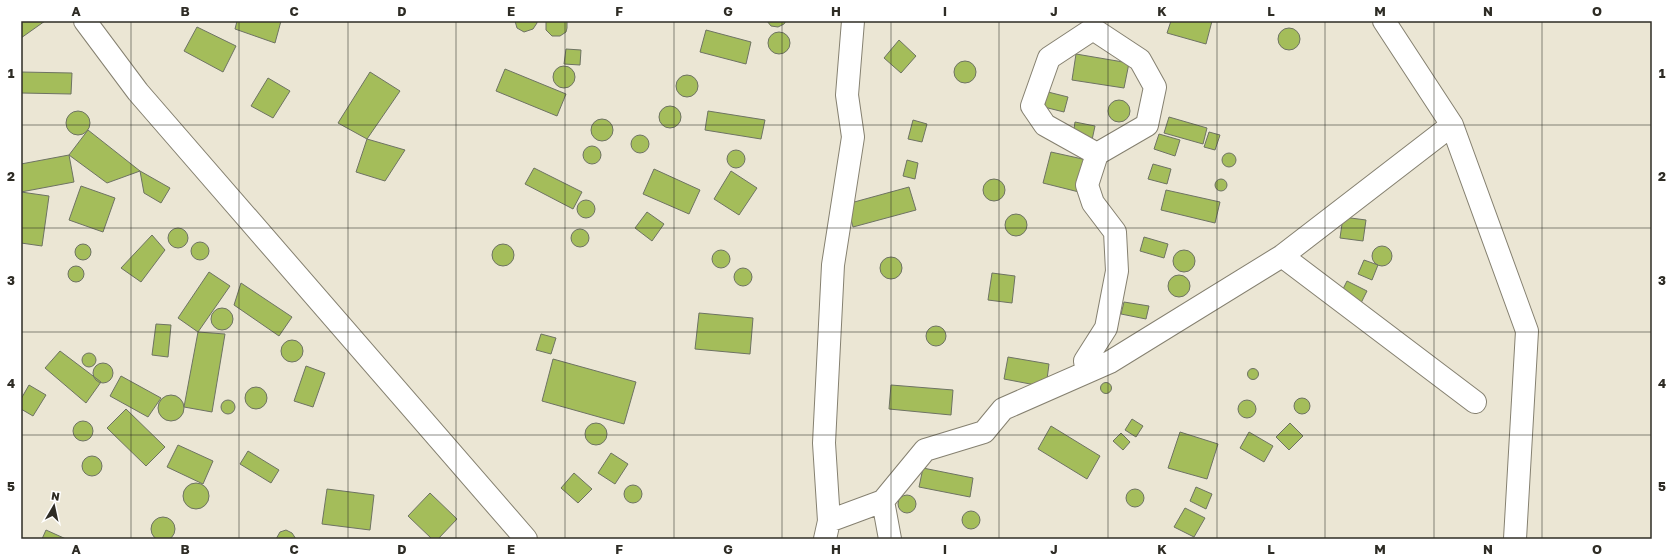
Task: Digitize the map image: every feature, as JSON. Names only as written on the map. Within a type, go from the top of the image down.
[{"type":"street","points":[[85,21],[138,92],[526,539]]},
{"type":"street","points":[[854,21],[847,95],[853,137],[833,265],[824,443],[827,530],[883,501],[925,450],[984,432],[1003,409],[1110,362],[1282,256],[1452,125]]},
{"type":"street","points":[[1384,21],[1452,125],[1527,331],[1515,539]]},
{"type":"street","points":[[1087,372],[1085,361],[1106,328],[1117,271],[1115,232],[1093,203],[1087,185],[1097,154],[1147,125],[1155,86],[1140,60],[1093,29],[1050,58],[1032,106],[1045,125],[1097,154]]},
{"type":"street","points":[[1282,256],[1475,402]]},
{"type":"street","points":[[883,501],[890,539]]},
{"type":"building","points":[[21,21],[45,21],[21,38]]},
{"type":"building","points":[[237,21],[281,21],[275,43],[235,29]]},
{"type":"building","points":[[515,21],[537,21],[537,23],[533,29],[524,32],[517,28]]},
{"type":"building","points":[[546,21],[567,21],[566,32],[560,36],[552,36],[546,30]]},
{"type":"building","points":[[767,21],[786,21],[778,27],[771,26]]},
{"type":"building","points":[[1171,21],[1212,21],[1206,44],[1167,33]]},
{"type":"building","points":[[197,27],[236,46],[223,72],[184,51]]},
{"type":"building","points":[[1289,28],[1293,29],[1299,35],[1299,43],[1293,49],[1289,50],[1285,49],[1279,43],[1278,39],[1279,35],[1285,29]]},
{"type":"building","points":[[706,30],[751,42],[746,64],[700,52]]},
{"type":"building","points":[[779,32],[787,35],[790,43],[787,51],[779,54],[771,51],[768,43],[771,35]]},
{"type":"building","points":[[899,40],[916,56],[901,73],[884,58]]},
{"type":"building","points":[[566,49],[581,50],[580,65],[564,64]]},
{"type":"building","points":[[1076,54],[1129,63],[1124,88],[1072,80]]},
{"type":"building","points":[[965,61],[973,64],[976,72],[973,80],[965,83],[957,80],[954,72],[957,64]]},
{"type":"building","points":[[564,66],[572,69],[575,77],[572,85],[564,88],[556,85],[553,77],[556,69]]},
{"type":"building","points":[[505,69],[566,94],[557,116],[496,91]]},
{"type":"building","points":[[21,72],[72,73],[71,94],[21,93]]},
{"type":"building","points":[[370,72],[400,91],[367,139],[338,123]]},
{"type":"building","points":[[687,75],[695,78],[698,86],[695,94],[687,97],[679,94],[676,86],[679,78]]},
{"type":"building","points":[[268,78],[290,91],[273,118],[251,106]]},
{"type":"building","points":[[1048,92],[1068,97],[1064,112],[1044,107]]},
{"type":"building","points":[[1119,100],[1127,103],[1130,111],[1127,119],[1119,122],[1111,119],[1108,111],[1111,103]]},
{"type":"building","points":[[670,106],[678,109],[681,117],[678,125],[670,128],[662,125],[659,117],[662,109]]},
{"type":"building","points":[[78,111],[83,112],[89,118],[89,128],[83,134],[78,135],[73,134],[67,128],[66,123],[67,118],[73,112]]},
{"type":"building","points":[[708,111],[765,120],[761,139],[705,130]]},
{"type":"building","points":[[1169,117],[1207,128],[1203,144],[1164,133]]},
{"type":"building","points":[[602,119],[610,122],[613,130],[610,138],[602,141],[594,138],[591,130],[594,122]]},
{"type":"building","points":[[913,120],[927,124],[922,142],[908,139]]},
{"type":"building","points":[[1075,122],[1095,126],[1092,140],[1073,136]]},
{"type":"building","points":[[88,130],[140,171],[107,183],[69,155]]},
{"type":"building","points":[[1209,132],[1220,135],[1215,150],[1204,147]]},
{"type":"building","points":[[1159,134],[1180,140],[1175,156],[1154,149]]},
{"type":"building","points":[[636,135],[644,135],[649,140],[647,151],[644,153],[636,153],[631,148],[631,140]]},
{"type":"building","points":[[367,139],[405,150],[385,181],[356,172]]},
{"type":"building","points":[[588,146],[596,146],[601,151],[599,162],[596,164],[588,164],[583,159],[583,151]]},
{"type":"building","points":[[732,150],[740,150],[745,155],[743,166],[740,168],[732,168],[727,163],[727,155]]},
{"type":"building","points":[[1051,152],[1087,160],[1079,192],[1043,183]]},
{"type":"building","points":[[1229,153],[1234,155],[1236,160],[1234,165],[1229,167],[1224,165],[1222,160],[1224,155]]},
{"type":"building","points":[[69,155],[74,182],[21,192],[21,164]]},
{"type":"building","points":[[907,160],[918,163],[915,179],[903,176]]},
{"type":"building","points":[[1153,164],[1171,169],[1167,184],[1148,179]]},
{"type":"building","points":[[534,168],[582,192],[573,209],[525,184]]},
{"type":"building","points":[[654,169],[700,190],[689,214],[643,194]]},
{"type":"building","points":[[140,171],[170,188],[161,203],[144,193]]},
{"type":"building","points":[[731,171],[757,188],[739,215],[714,199]]},
{"type":"building","points":[[994,179],[1002,182],[1005,190],[1002,198],[994,201],[986,198],[983,190],[986,182]]},
{"type":"building","points":[[1219,179],[1223,179],[1227,185],[1223,191],[1219,191],[1215,187],[1215,183]]},
{"type":"building","points":[[81,186],[115,198],[103,232],[69,220]]},
{"type":"building","points":[[909,187],[916,210],[853,227],[847,204]]},
{"type":"building","points":[[1166,190],[1220,202],[1215,223],[1161,210]]},
{"type":"building","points":[[21,192],[49,196],[42,246],[21,243]]},
{"type":"building","points":[[582,200],[590,200],[595,205],[593,216],[590,218],[582,218],[577,213],[577,205]]},
{"type":"building","points":[[647,212],[664,224],[652,241],[635,228]]},
{"type":"building","points":[[1016,214],[1024,217],[1027,225],[1024,233],[1016,236],[1008,233],[1005,225],[1008,217]]},
{"type":"building","points":[[1343,217],[1366,220],[1363,241],[1340,238]]},
{"type":"building","points":[[174,228],[182,228],[188,234],[188,242],[182,248],[174,248],[168,242],[168,234]]},
{"type":"building","points":[[580,229],[586,232],[589,238],[586,244],[580,247],[574,244],[571,238],[574,232]]},
{"type":"building","points":[[152,235],[165,250],[141,282],[121,268]]},
{"type":"building","points":[[1144,237],[1168,244],[1164,258],[1140,251]]},
{"type":"building","points":[[200,242],[206,245],[209,251],[206,257],[200,260],[194,257],[191,251],[194,245]]},
{"type":"building","points":[[83,244],[89,246],[91,252],[89,258],[83,260],[77,258],[75,252],[77,246]]},
{"type":"building","points":[[503,244],[511,247],[514,255],[511,263],[503,266],[495,263],[492,255],[495,247]]},
{"type":"building","points":[[1382,246],[1389,249],[1392,256],[1389,263],[1382,266],[1375,263],[1372,256],[1375,249]]},
{"type":"building","points":[[717,250],[725,250],[730,255],[728,266],[725,268],[717,268],[712,263],[712,255]]},
{"type":"building","points":[[1184,250],[1192,253],[1195,261],[1192,269],[1184,272],[1176,269],[1173,261],[1176,253]]},
{"type":"building","points":[[891,257],[899,260],[902,268],[899,276],[891,279],[883,276],[880,268],[883,260]]},
{"type":"building","points":[[1364,260],[1378,265],[1372,280],[1358,274]]},
{"type":"building","points":[[76,266],[82,268],[84,274],[82,280],[76,282],[70,280],[68,274],[70,268]]},
{"type":"building","points":[[739,268],[747,268],[752,273],[750,284],[747,286],[739,286],[734,281],[734,273]]},
{"type":"building","points":[[209,272],[230,286],[198,332],[178,318]]},
{"type":"building","points":[[992,273],[1015,276],[1012,303],[988,300]]},
{"type":"building","points":[[1179,275],[1183,276],[1189,282],[1189,290],[1183,296],[1179,297],[1175,296],[1169,290],[1168,286],[1169,282],[1175,276]]},
{"type":"building","points":[[1347,281],[1367,291],[1361,303],[1341,293]]},
{"type":"building","points":[[241,283],[292,317],[279,336],[234,305]]},
{"type":"building","points":[[1124,302],[1149,306],[1146,319],[1121,314]]},
{"type":"building","points":[[222,308],[230,311],[233,319],[230,327],[222,330],[214,327],[211,319],[214,311]]},
{"type":"building","points":[[699,313],[753,318],[750,354],[695,349]]},
{"type":"building","points":[[156,324],[171,325],[168,357],[152,355]]},
{"type":"building","points":[[936,326],[943,329],[946,336],[943,343],[936,346],[929,343],[926,336],[929,329]]},
{"type":"building","points":[[198,332],[225,334],[212,412],[184,407]]},
{"type":"building","points":[[541,334],[556,338],[551,354],[536,350]]},
{"type":"building","points":[[292,340],[300,343],[303,351],[300,359],[292,362],[284,359],[281,351],[284,343]]},
{"type":"building","points":[[60,351],[101,382],[86,403],[45,368]]},
{"type":"building","points":[[86,353],[92,353],[96,357],[96,363],[92,367],[86,367],[82,363],[82,357]]},
{"type":"building","points":[[1008,357],[1049,364],[1046,387],[1004,379]]},
{"type":"building","points":[[553,359],[636,382],[624,424],[542,401]]},
{"type":"building","points":[[103,363],[110,366],[113,373],[110,380],[103,383],[96,380],[93,373],[96,366]]},
{"type":"building","points":[[306,366],[325,373],[313,407],[294,401]]},
{"type":"building","points":[[1251,369],[1255,369],[1257,370],[1257,378],[1251,379],[1248,376],[1248,372]]},
{"type":"building","points":[[121,376],[161,398],[148,417],[110,396]]},
{"type":"building","points":[[1104,383],[1108,383],[1110,384],[1110,392],[1104,393],[1101,390],[1101,386]]},
{"type":"building","points":[[29,385],[46,395],[33,416],[21,409],[21,399]]},
{"type":"building","points":[[891,385],[953,390],[951,415],[889,409]]},
{"type":"building","points":[[256,387],[264,390],[267,398],[264,406],[256,409],[248,406],[245,398],[248,390]]},
{"type":"building","points":[[171,395],[181,398],[184,408],[181,418],[171,421],[161,418],[158,408],[161,398]]},
{"type":"building","points":[[1299,398],[1305,398],[1310,403],[1308,412],[1305,414],[1299,414],[1294,409],[1294,403]]},
{"type":"building","points":[[225,400],[231,400],[235,404],[235,410],[231,414],[225,414],[221,410],[221,404]]},
{"type":"building","points":[[1247,400],[1253,403],[1256,409],[1253,415],[1247,418],[1241,415],[1238,409],[1241,403]]},
{"type":"building","points":[[126,409],[165,447],[146,466],[107,428]]},
{"type":"building","points":[[1132,419],[1143,426],[1136,437],[1125,430]]},
{"type":"building","points":[[83,421],[90,424],[93,431],[90,438],[83,441],[76,438],[73,431],[76,424]]},
{"type":"building","points":[[596,423],[604,426],[607,434],[604,442],[596,445],[588,442],[585,434],[588,426]]},
{"type":"building","points":[[1290,423],[1303,436],[1289,450],[1276,437]]},
{"type":"building","points":[[1051,426],[1100,456],[1087,479],[1038,449]]},
{"type":"building","points":[[1180,432],[1218,444],[1207,479],[1168,468]]},
{"type":"building","points":[[1249,432],[1273,446],[1264,462],[1240,448]]},
{"type":"building","points":[[1121,433],[1130,442],[1123,450],[1113,441]]},
{"type":"building","points":[[178,445],[213,461],[203,484],[167,467]]},
{"type":"building","points":[[248,451],[279,470],[271,483],[240,464]]},
{"type":"building","points":[[611,453],[628,464],[615,484],[598,473]]},
{"type":"building","points":[[92,456],[99,459],[102,466],[99,473],[92,476],[85,473],[82,466],[85,459]]},
{"type":"building","points":[[923,468],[973,478],[970,497],[919,487]]},
{"type":"building","points":[[574,473],[592,489],[578,503],[561,488]]},
{"type":"building","points":[[196,483],[205,487],[209,496],[205,505],[196,509],[187,505],[183,496],[187,487]]},
{"type":"building","points":[[629,485],[637,485],[642,490],[640,501],[637,503],[629,503],[624,498],[624,490]]},
{"type":"building","points":[[1196,487],[1212,494],[1206,509],[1190,501]]},
{"type":"building","points":[[327,489],[374,495],[370,530],[322,524]]},
{"type":"building","points":[[1135,489],[1141,492],[1144,498],[1141,504],[1135,507],[1129,504],[1126,498],[1129,492]]},
{"type":"building","points":[[430,493],[457,519],[438,539],[432,539],[408,516]]},
{"type":"building","points":[[903,495],[911,495],[916,500],[914,511],[911,513],[903,513],[898,508],[898,500]]},
{"type":"building","points":[[1185,508],[1205,518],[1194,537],[1174,527]]},
{"type":"building","points":[[967,511],[975,511],[980,516],[978,527],[975,529],[967,529],[962,524],[962,516]]},
{"type":"building","points":[[163,517],[171,521],[175,529],[171,537],[163,541],[155,537],[151,529],[155,521]]},
{"type":"building","points":[[46,530],[66,539],[42,539]]},
{"type":"building","points":[[286,530],[292,533],[296,539],[276,539],[280,532]]}]
